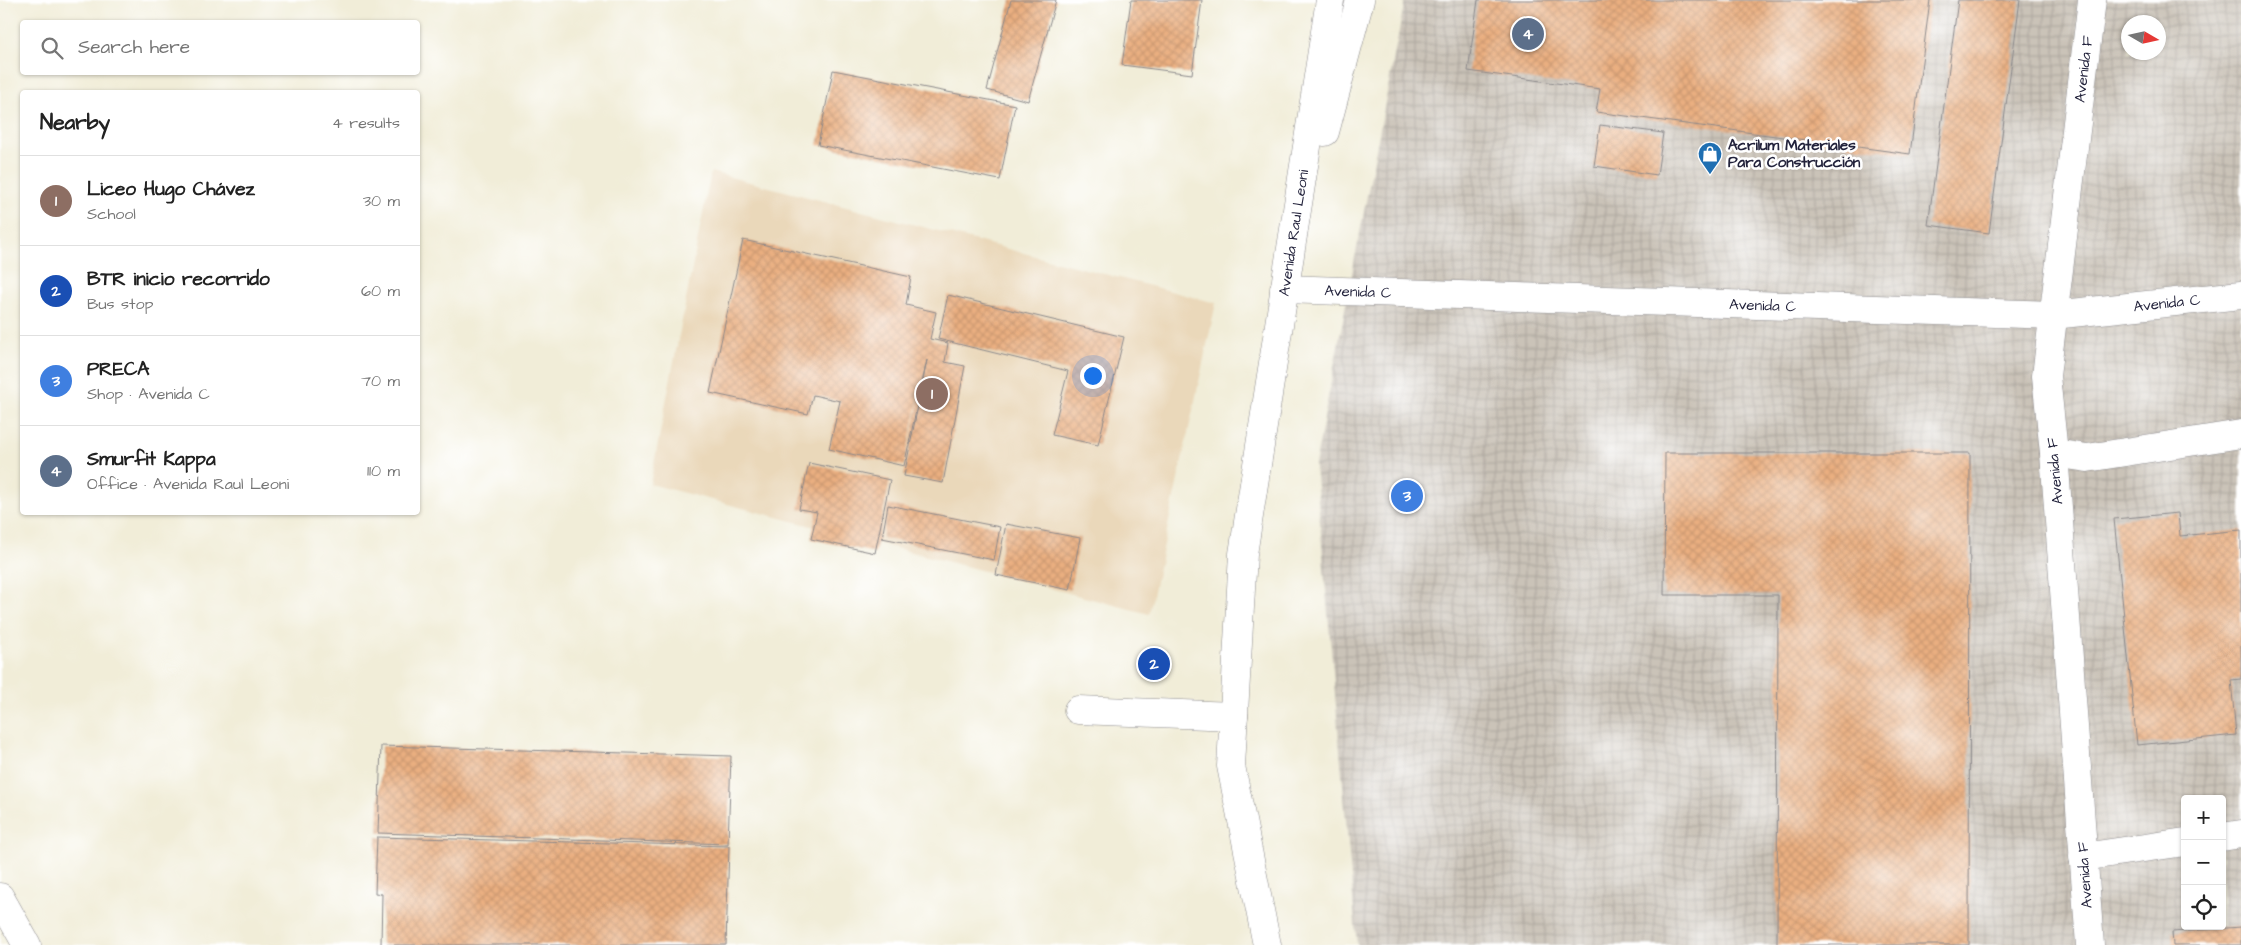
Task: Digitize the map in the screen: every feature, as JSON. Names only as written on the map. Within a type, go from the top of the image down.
[{"type":"street","name":"Avenida Raul Leoni","points":[[1284,289],[1330,0]]},
{"type":"street","name":"Avenida Raul Leoni","points":[[1284,289],[1360,0]]},
{"type":"street","name":"Avenida F","points":[[2090,945],[2054,453],[2046,376],[2092,0]]},
{"type":"street","name":"Avenida C","points":[[1284,289],[2053,315],[2241,295]]},
{"type":"street","points":[[1267,945],[1231,766],[1243,554],[1284,289]]},
{"type":"street","points":[[2054,453],[2087,458],[2241,434]]},
{"type":"street","points":[[1078,710],[1234,716]]},
{"type":"street","points":[[2226,836],[2241,834]]},
{"type":"street","points":[[2084,857],[2181,843]]},
{"type":"street","points":[[0,897],[27,945]]},
{"type":"shaded area","points":[[1405,0],[2241,0],[2241,945],[1357,945],[1315,465]]},
{"type":"shaded area","points":[[711,172],[1216,303],[1149,614],[650,484]]},
{"type":"building","points":[[1011,0],[1056,0],[1028,101],[987,90]]},
{"type":"building","points":[[1131,0],[1202,0],[1192,74],[1122,65]]},
{"type":"building","points":[[1478,0],[1930,0],[1910,154],[1596,112],[1600,89],[1468,71]]},
{"type":"building","points":[[1958,0],[2020,0],[1989,233],[1928,225]]},
{"type":"building","points":[[833,70],[1015,105],[1000,180],[818,145]]},
{"type":"building","points":[[1600,125],[1663,133],[1657,175],[1594,166]]},
{"type":"building","points":[[743,240],[911,277],[906,305],[936,312],[930,339],[948,343],[945,362],[965,366],[943,483],[904,476],[927,360],[904,466],[829,449],[840,401],[813,395],[808,414],[710,393]]},
{"type":"building","points":[[948,295],[1124,337],[1098,445],[1052,435],[1068,371],[938,339]]},
{"type":"building","points":[[1665,453],[1970,453],[1969,945],[1777,945],[1778,595],[1664,595]]},
{"type":"building","points":[[809,463],[890,480],[875,553],[811,539],[817,512],[799,509]]},
{"type":"building","points":[[888,505],[1000,527],[994,560],[882,538]]},
{"type":"building","points":[[2178,513],[2180,536],[2241,530],[2241,679],[2231,680],[2236,735],[2137,745],[2114,519]]},
{"type":"building","points":[[1006,524],[1080,538],[1070,590],[996,575]]},
{"type":"building","points":[[381,746],[731,756],[728,844],[378,833]]},
{"type":"building","points":[[377,837],[729,846],[726,945],[381,945],[382,894],[375,893]]},
{"type":"building","points":[[2241,927],[2241,945],[2173,945],[2172,932],[2226,930],[2226,928]]},
{"type":"place","name":"Smurfit Kappa","points":[[1528,34]]},
{"type":"place","name":"Acrilum Materiales Para Construcción","points":[[1710,175]]},
{"type":"place","name":"Liceo Hugo Chávez","points":[[932,394]]},
{"type":"place","name":"PRECA","points":[[1407,496]]},
{"type":"place","name":"BTR inicio recorrido","points":[[1154,664]]}]
